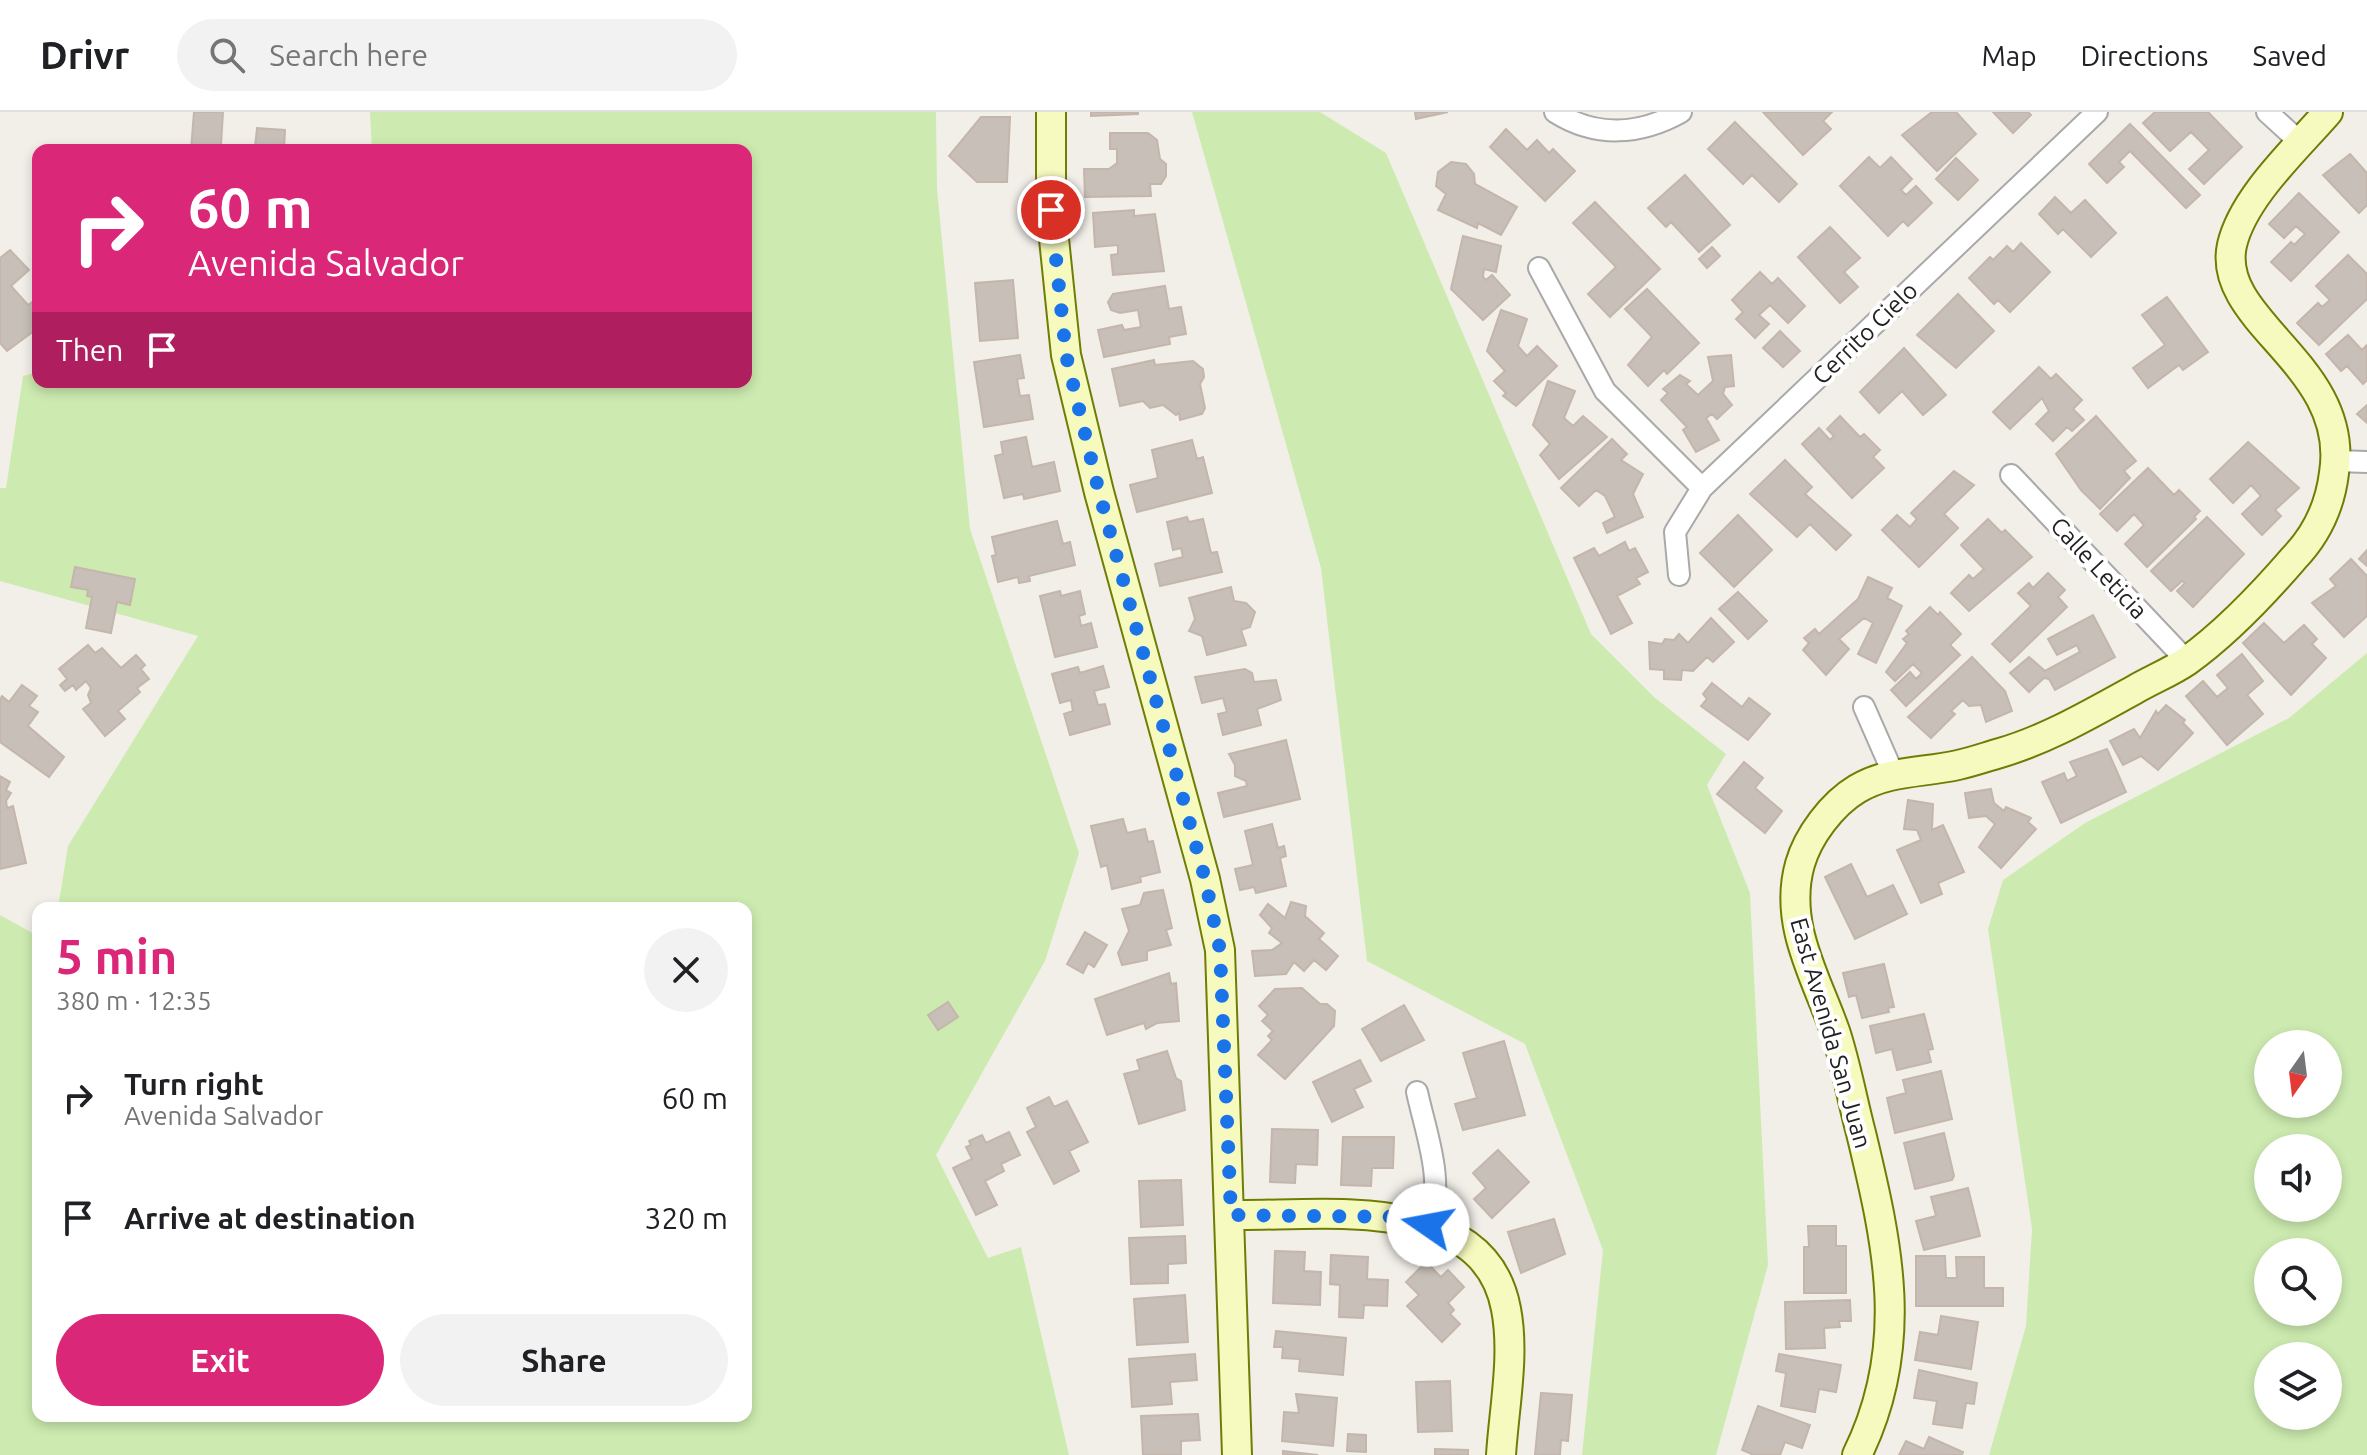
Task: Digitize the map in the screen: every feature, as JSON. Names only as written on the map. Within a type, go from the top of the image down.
[{"type":"street","points":[[1051,112],[1051,210],[1066,355],[1099,492],[1205,879],[1220,950],[1237,1455]]},
{"type":"street","points":[[1555,112],[1593,130],[1618,131],[1658,124],[1681,112]]},
{"type":"street","name":"Cerrito Cielo","points":[[1679,575],[1675,532],[1702,488],[2097,112]]},
{"type":"street","points":[[2267,112],[2301,143]]},
{"type":"street","name":"East Avenida San Juan","points":[[1857,1455],[1869,1432],[1886,1372],[1893,1309],[1882,1221],[1836,1034],[1802,947],[1794,907],[1801,863],[1828,815],[1855,790],[1893,773],[1958,765],[2015,748],[2060,730],[2187,661],[2298,555],[2318,527],[2331,495],[2336,461],[2334,431],[2325,402],[2308,375],[2246,305],[2235,283],[2230,251],[2237,227],[2271,177],[2328,112]]},
{"type":"street","points":[[1539,268],[1605,391],[1702,488]]},
{"type":"street","points":[[2336,461],[2367,462]]},
{"type":"street","name":"Calle Leticia","points":[[2011,475],[2187,661]]},
{"type":"street","points":[[1864,707],[1893,773]]},
{"type":"street","points":[[1417,1092],[1435,1174],[1436,1207],[1428,1225]]},
{"type":"street","points":[[1231,1215],[1401,1217],[1452,1235],[1473,1250],[1492,1273],[1506,1305],[1509,1332],[1501,1455]]},
{"type":"green space","points":[[370,112],[936,112],[937,189],[970,529],[1079,853],[1045,961],[936,1155],[988,1258],[1021,1247],[1069,1455],[0,1455],[0,915],[32,933],[32,1422],[752,1422],[752,902],[59,902],[68,846],[198,636],[0,581],[0,488],[6,488],[23,376],[32,374],[32,388],[752,388],[752,144],[372,144]]},
{"type":"green space","points":[[1192,112],[1320,112],[1386,153],[1591,634],[1654,697],[1726,754],[1707,785],[1750,893],[1768,1265],[1716,1455],[1582,1455],[1603,1250],[1525,1044],[1367,961],[1321,568]]},
{"type":"green space","points":[[2367,653],[2367,1455],[1989,1455],[2026,1326],[2032,1229],[1988,929],[2003,880],[2085,823],[2289,718]]},
{"type":"building","points":[[194,112],[223,112],[221,144],[191,144]]},
{"type":"building","points":[[1091,112],[1138,112],[1138,114],[1091,116]]},
{"type":"building","points":[[1415,112],[1448,112],[1416,119]]},
{"type":"building","points":[[1763,112],[1832,112],[1823,121],[1831,129],[1803,155]]},
{"type":"building","points":[[1932,112],[1956,112],[1976,134],[1937,171],[1902,135]]},
{"type":"building","points":[[1993,112],[2028,112],[2031,115],[2013,133]]},
{"type":"building","points":[[2155,112],[2208,112],[2242,147],[2204,184],[2189,169],[2209,150],[2191,132],[2170,151],[2143,123]]},
{"type":"building","points":[[981,117],[1010,117],[1007,182],[977,182],[949,156]]},
{"type":"building","points":[[1735,122],[1797,184],[1779,202],[1752,175],[1743,184],[1708,149]]},
{"type":"building","points":[[2130,124],[2200,195],[2186,208],[2130,151],[2119,162],[2124,167],[2107,183],[2089,164]]},
{"type":"building","points":[[257,128],[285,130],[284,144],[255,144]]},
{"type":"building","points":[[1506,129],[1527,150],[1537,140],[1549,153],[1553,149],[1575,171],[1545,201],[1490,147]]},
{"type":"building","points":[[1110,133],[1148,133],[1157,140],[1160,159],[1166,164],[1166,176],[1161,184],[1150,184],[1151,196],[1085,197],[1084,169],[1109,169],[1117,163],[1117,149],[1110,149]]},
{"type":"building","points":[[2350,154],[2367,173],[2367,205],[2359,213],[2323,175]]},
{"type":"building","points":[[1869,157],[1880,168],[1891,157],[1912,179],[1901,190],[1906,195],[1916,186],[1932,203],[1908,226],[1903,221],[1888,236],[1840,186]]},
{"type":"building","points":[[1956,158],[1978,180],[1958,200],[1936,179]]},
{"type":"building","points":[[1451,162],[1466,164],[1474,174],[1475,184],[1517,207],[1501,235],[1478,223],[1477,228],[1438,210],[1446,194],[1436,186],[1438,172]]},
{"type":"building","points":[[1685,175],[1730,225],[1699,252],[1671,222],[1666,227],[1648,208]]},
{"type":"building","points":[[2299,193],[2339,232],[2291,281],[2271,262],[2291,242],[2294,245],[2305,234],[2296,226],[2284,238],[2269,224]]},
{"type":"building","points":[[2055,197],[2071,213],[2085,200],[2116,233],[2091,257],[2063,229],[2058,234],[2039,214]]},
{"type":"building","points":[[1595,202],[1660,269],[1610,317],[1588,294],[1616,267],[1573,223]]},
{"type":"building","points":[[1134,210],[1134,216],[1155,214],[1164,271],[1113,275],[1111,255],[1118,254],[1118,245],[1095,247],[1093,213]]},
{"type":"building","points":[[1830,227],[1860,258],[1844,272],[1858,287],[1840,303],[1798,257]]},
{"type":"building","points":[[1463,236],[1501,246],[1496,272],[1484,269],[1483,277],[1486,280],[1492,275],[1510,295],[1483,320],[1451,289]]},
{"type":"building","points":[[2021,243],[2050,272],[2010,312],[1998,300],[1994,304],[1969,278],[1990,257],[1993,260],[2007,246],[2013,252]]},
{"type":"building","points":[[1712,247],[1720,256],[1707,268],[1699,259]]},
{"type":"building","points":[[10,250],[29,270],[11,286],[28,305],[32,302],[32,332],[7,351],[0,343],[0,258]]},
{"type":"building","points":[[2348,255],[2367,274],[2367,299],[2319,345],[2297,323],[2318,303],[2322,307],[2330,300],[2316,286]]},
{"type":"building","points":[[1760,272],[1772,284],[1778,278],[1805,306],[1788,323],[1770,305],[1759,315],[1769,324],[1755,338],[1736,319],[1743,312],[1732,300]]},
{"type":"building","points":[[1013,280],[1018,338],[980,341],[975,283]]},
{"type":"building","points":[[1165,286],[1169,309],[1181,307],[1186,334],[1169,337],[1170,344],[1104,357],[1098,330],[1122,325],[1124,330],[1141,327],[1138,310],[1120,313],[1111,310],[1108,302],[1113,294]]},
{"type":"building","points":[[1647,289],[1699,343],[1667,374],[1664,370],[1648,386],[1628,365],[1652,337],[1625,309]]},
{"type":"building","points":[[1958,294],[1994,331],[1956,368],[1917,335]]},
{"type":"building","points":[[2167,297],[2208,352],[2183,370],[2179,365],[2148,388],[2133,368],[2165,345],[2142,315]]},
{"type":"building","points":[[1501,310],[1527,319],[1518,346],[1527,356],[1537,346],[1557,366],[1516,406],[1503,396],[1506,393],[1494,381],[1505,371],[1487,351]]},
{"type":"building","points":[[1780,331],[1800,351],[1783,367],[1763,348]]},
{"type":"building","points":[[2348,335],[2362,350],[2367,345],[2367,380],[2363,384],[2347,366],[2341,371],[2326,354]]},
{"type":"building","points":[[1904,348],[1946,395],[1923,415],[1902,391],[1879,413],[1860,392]]},
{"type":"building","points":[[1020,355],[1024,378],[1017,379],[1020,396],[1029,395],[1033,419],[984,427],[974,362]]},
{"type":"building","points":[[1731,355],[1734,386],[1725,387],[1723,394],[1732,405],[1717,419],[1712,414],[1706,418],[1719,440],[1696,452],[1683,430],[1687,427],[1661,400],[1668,393],[1663,389],[1680,375],[1690,381],[1686,384],[1698,395],[1713,381],[1708,357]]},
{"type":"building","points":[[1154,360],[1155,365],[1193,361],[1203,369],[1204,377],[1200,384],[1205,408],[1202,414],[1180,420],[1179,413],[1176,415],[1163,405],[1150,408],[1143,401],[1120,406],[1112,369]]},
{"type":"building","points":[[2039,367],[2051,379],[2056,374],[2082,400],[2073,409],[2084,420],[2072,431],[2067,427],[2053,441],[2036,424],[2049,411],[2042,398],[2010,429],[1993,412]]},
{"type":"building","points":[[1548,381],[1575,391],[1564,418],[1573,426],[1583,416],[1607,437],[1559,479],[1540,455],[1550,444],[1533,425]]},
{"type":"building","points":[[2367,405],[2367,423],[2357,414]]},
{"type":"building","points":[[1840,416],[1860,437],[1864,434],[1880,450],[1873,457],[1884,468],[1852,498],[1802,444],[1819,428],[1830,440],[1834,436],[1827,429]]},
{"type":"building","points":[[2096,416],[2136,461],[2124,471],[2130,478],[2100,509],[2081,490],[2056,454]]},
{"type":"building","points":[[1026,437],[1032,467],[1054,462],[1060,491],[1024,499],[1023,494],[1004,498],[995,456],[1003,454],[1001,442]]},
{"type":"building","points":[[1612,439],[1627,454],[1621,460],[1643,474],[1633,494],[1643,517],[1607,533],[1603,523],[1615,517],[1605,496],[1596,490],[1579,506],[1561,488]]},
{"type":"building","points":[[1192,440],[1197,459],[1203,457],[1212,493],[1137,512],[1130,485],[1158,478],[1152,450]]},
{"type":"building","points":[[2248,442],[2299,488],[2275,510],[2281,516],[2262,535],[2242,514],[2261,496],[2251,485],[2233,503],[2210,479]]},
{"type":"building","points":[[1785,460],[1812,487],[1805,494],[1851,535],[1836,550],[1810,524],[1797,537],[1750,494]]},
{"type":"building","points":[[2148,468],[2174,495],[2179,490],[2200,511],[2194,517],[2196,519],[2147,567],[2125,544],[2144,525],[2134,514],[2117,531],[2100,514]]},
{"type":"building","points":[[1954,471],[1974,485],[1944,514],[1958,528],[1919,567],[1882,530],[1897,515],[1910,527],[1917,519],[1911,513]]},
{"type":"building","points":[[1738,515],[1772,550],[1734,587],[1700,553]]},
{"type":"building","points":[[1187,517],[1189,522],[1203,519],[1211,553],[1217,552],[1222,572],[1160,586],[1155,564],[1183,557],[1181,548],[1173,550],[1167,522]]},
{"type":"building","points":[[2207,517],[2244,554],[2193,607],[2177,591],[2185,583],[2182,581],[2171,591],[2151,571]]},
{"type":"building","points":[[1988,519],[2002,533],[2005,530],[2032,557],[1969,611],[1951,593],[1969,575],[1973,579],[1984,569],[1961,545]]},
{"type":"building","points":[[1057,521],[1063,544],[1070,542],[1075,565],[1029,576],[1030,581],[1019,583],[1018,577],[998,582],[992,556],[996,555],[992,537]]},
{"type":"building","points":[[1625,542],[1629,551],[1635,548],[1648,572],[1636,578],[1640,584],[1617,596],[1632,623],[1611,634],[1574,558],[1594,548],[1599,556]]},
{"type":"building","points":[[2367,550],[2367,566],[2359,559]]},
{"type":"building","points":[[2351,559],[2367,576],[2367,616],[2344,637],[2312,603],[2336,586],[2330,579]]},
{"type":"building","points":[[75,567],[135,579],[130,605],[117,602],[111,633],[86,628],[92,597],[87,596],[88,590],[71,587]]},
{"type":"building","points":[[2048,573],[2065,590],[2058,597],[2067,607],[2010,662],[1992,644],[2031,606],[2018,593],[2029,583],[2033,588]]},
{"type":"building","points":[[1868,577],[1892,588],[1887,598],[1902,606],[1876,663],[1858,654],[1873,623],[1864,618],[1839,639],[1849,649],[1826,675],[1803,650],[1809,643],[1804,638],[1815,629],[1819,634],[1858,599]]},
{"type":"building","points":[[1231,587],[1234,601],[1246,603],[1255,612],[1250,627],[1241,630],[1246,645],[1207,655],[1202,636],[1189,631],[1195,619],[1189,598]]},
{"type":"building","points":[[1060,591],[1061,596],[1080,591],[1085,614],[1079,616],[1081,626],[1091,623],[1097,647],[1055,657],[1040,596]]},
{"type":"building","points":[[1738,592],[1767,621],[1748,639],[1719,609]]},
{"type":"building","points":[[1930,607],[1938,615],[1940,612],[1961,634],[1950,645],[1960,655],[1906,706],[1891,690],[1910,672],[1916,679],[1922,673],[1913,664],[1895,681],[1886,672],[1907,643],[1903,639],[1909,634],[1906,631]]},
{"type":"building","points":[[2093,615],[2115,657],[2055,690],[2049,679],[2044,678],[2029,692],[2010,673],[2029,657],[2045,671],[2080,652],[2077,645],[2057,655],[2048,639]]},
{"type":"building","points":[[1711,618],[1734,642],[1713,662],[1707,657],[1693,671],[1682,670],[1681,680],[1664,679],[1664,670],[1650,669],[1649,642],[1662,644],[1665,639],[1674,640],[1679,634],[1688,643]]},
{"type":"building","points":[[2264,623],[2284,643],[2304,625],[2317,639],[2312,644],[2326,658],[2291,695],[2243,643]]},
{"type":"building","points":[[88,645],[95,653],[102,648],[121,668],[136,655],[145,665],[141,669],[149,679],[137,688],[140,692],[118,711],[125,719],[105,736],[83,709],[91,703],[88,695],[91,688],[86,681],[76,690],[73,685],[65,691],[60,685],[67,679],[59,669]]},
{"type":"building","points":[[2242,654],[2263,681],[2247,695],[2263,714],[2227,745],[2186,696],[2203,681],[2217,697],[2228,688],[2217,675]]},
{"type":"building","points":[[1972,657],[2005,691],[2012,711],[1986,722],[1981,705],[1969,706],[1963,700],[1951,711],[1955,714],[1931,738],[1908,717]]},
{"type":"building","points":[[1103,666],[1109,687],[1094,691],[1098,705],[1105,704],[1110,724],[1070,735],[1064,714],[1073,711],[1071,700],[1060,703],[1052,674],[1078,667],[1080,673]]},
{"type":"building","points":[[1245,669],[1252,673],[1254,682],[1276,680],[1281,700],[1257,709],[1261,725],[1223,735],[1218,714],[1227,712],[1223,698],[1202,703],[1195,677]]},
{"type":"building","points":[[1712,683],[1742,707],[1749,698],[1770,714],[1748,740],[1701,706],[1707,699],[1703,694]]},
{"type":"building","points":[[22,685],[37,696],[29,706],[38,712],[28,726],[64,757],[49,777],[0,742],[0,700],[2,696],[9,702]]},
{"type":"building","points":[[2166,705],[2185,720],[2183,723],[2193,733],[2158,770],[2141,756],[2123,765],[2110,741],[2134,729],[2140,738],[2156,711],[2158,714]]},
{"type":"building","points":[[1286,740],[1300,799],[1224,817],[1218,793],[1247,786],[1246,781],[1235,776],[1235,765],[1229,754]]},
{"type":"building","points":[[2107,749],[2126,792],[2061,823],[2042,782],[2064,773],[2067,781],[2077,776],[2070,762]]},
{"type":"building","points":[[1744,762],[1763,778],[1755,788],[1782,811],[1765,833],[1717,794]]},
{"type":"building","points":[[0,776],[10,782],[6,790],[11,793],[6,801],[7,808],[13,806],[26,863],[0,869]]},
{"type":"building","points":[[1991,789],[1994,803],[2004,811],[2006,807],[2031,818],[2028,822],[2036,829],[2001,868],[1979,847],[1995,824],[1986,816],[1969,818],[1965,793]]},
{"type":"building","points":[[1908,800],[1933,804],[1932,830],[1943,825],[1964,872],[1938,883],[1942,894],[1921,903],[1897,850],[1921,840],[1917,830],[1904,829]]},
{"type":"building","points":[[1123,819],[1127,833],[1145,829],[1148,842],[1153,841],[1160,872],[1140,877],[1141,882],[1112,889],[1107,865],[1101,867],[1091,826]]},
{"type":"building","points":[[1272,824],[1278,848],[1284,846],[1286,856],[1280,858],[1286,886],[1256,893],[1254,887],[1240,890],[1235,869],[1253,865],[1245,831]]},
{"type":"building","points":[[1851,864],[1867,897],[1893,885],[1907,914],[1855,939],[1825,877]]},
{"type":"building","points":[[1163,890],[1172,928],[1166,930],[1171,945],[1147,951],[1147,960],[1122,965],[1118,953],[1129,931],[1122,909],[1140,905],[1144,893]]},
{"type":"building","points":[[1291,902],[1306,906],[1305,916],[1324,933],[1319,939],[1338,956],[1326,970],[1314,960],[1304,971],[1294,962],[1286,974],[1255,976],[1252,951],[1272,950],[1282,943],[1269,933],[1272,928],[1260,915],[1268,904],[1285,918]]},
{"type":"building","points":[[1085,932],[1107,945],[1094,967],[1088,963],[1083,973],[1067,964]]},
{"type":"building","points":[[1884,964],[1894,1007],[1888,1008],[1889,1012],[1862,1018],[1856,995],[1849,997],[1843,973]]},
{"type":"building","points":[[1169,973],[1171,984],[1176,983],[1179,1021],[1157,1023],[1146,1029],[1144,1023],[1107,1035],[1095,999]]},
{"type":"building","points":[[1302,988],[1320,1004],[1327,1004],[1335,1011],[1334,1026],[1285,1079],[1258,1055],[1272,1040],[1268,1036],[1273,1031],[1262,1021],[1268,1015],[1259,1006],[1275,989]]},
{"type":"building","points":[[948,1002],[958,1017],[938,1030],[928,1015]]},
{"type":"building","points":[[1404,1005],[1424,1040],[1381,1061],[1362,1029]]},
{"type":"building","points":[[1924,1014],[1933,1049],[1928,1050],[1931,1062],[1897,1070],[1892,1049],[1876,1053],[1870,1026]]},
{"type":"building","points":[[1504,1041],[1525,1115],[1463,1130],[1455,1104],[1477,1098],[1463,1053]]},
{"type":"building","points":[[1167,1051],[1176,1078],[1181,1081],[1185,1110],[1139,1124],[1124,1074],[1140,1070],[1137,1060]]},
{"type":"building","points":[[1360,1060],[1371,1081],[1354,1089],[1363,1107],[1332,1122],[1313,1082]]},
{"type":"building","points":[[1941,1071],[1952,1119],[1895,1133],[1887,1098],[1906,1093],[1903,1080]]},
{"type":"building","points":[[1049,1097],[1054,1107],[1067,1101],[1088,1142],[1069,1151],[1079,1171],[1054,1184],[1027,1132],[1036,1127],[1027,1108]]},
{"type":"building","points":[[1272,1129],[1318,1130],[1317,1165],[1296,1164],[1295,1183],[1270,1182]]},
{"type":"building","points":[[1009,1132],[1020,1155],[1001,1164],[1004,1171],[985,1181],[997,1205],[976,1215],[953,1168],[972,1159],[966,1147],[971,1145],[969,1141],[982,1135],[986,1143]]},
{"type":"building","points":[[1944,1133],[1954,1176],[1952,1180],[1915,1189],[1904,1143]]},
{"type":"building","points":[[1343,1137],[1394,1137],[1393,1168],[1372,1168],[1371,1186],[1341,1185]]},
{"type":"building","points":[[1498,1150],[1529,1182],[1492,1218],[1474,1199],[1486,1188],[1473,1173]]},
{"type":"building","points":[[1181,1180],[1183,1225],[1141,1227],[1139,1181]]},
{"type":"building","points":[[1968,1188],[1980,1236],[1924,1250],[1916,1221],[1936,1216],[1931,1197]]},
{"type":"building","points":[[1554,1219],[1565,1254],[1521,1273],[1508,1232]]},
{"type":"building","points":[[1808,1226],[1836,1226],[1836,1246],[1846,1246],[1846,1293],[1804,1293],[1804,1247],[1809,1247]]},
{"type":"building","points":[[1185,1236],[1186,1263],[1168,1264],[1168,1283],[1131,1284],[1129,1238]]},
{"type":"building","points":[[1275,1251],[1305,1252],[1304,1271],[1321,1272],[1320,1305],[1273,1303]]},
{"type":"building","points":[[1331,1255],[1368,1257],[1367,1279],[1388,1280],[1387,1306],[1364,1305],[1363,1318],[1339,1317],[1340,1285],[1330,1284]]},
{"type":"building","points":[[1916,1256],[1945,1256],[1946,1278],[1957,1278],[1956,1257],[1984,1257],[1984,1288],[2003,1288],[2003,1306],[1916,1306]]},
{"type":"building","points":[[1426,1262],[1441,1277],[1448,1270],[1464,1287],[1448,1303],[1454,1310],[1450,1314],[1460,1324],[1442,1342],[1407,1306],[1419,1295],[1406,1282]]},
{"type":"building","points":[[1185,1295],[1188,1342],[1137,1345],[1134,1299]]},
{"type":"building","points":[[1850,1300],[1851,1321],[1839,1321],[1840,1327],[1824,1328],[1825,1348],[1786,1349],[1785,1302]]},
{"type":"building","points":[[1941,1316],[1978,1322],[1971,1369],[1915,1360],[1920,1332],[1938,1335]]},
{"type":"building","points":[[1276,1331],[1346,1338],[1343,1375],[1299,1371],[1300,1359],[1282,1358],[1283,1347],[1274,1347]]},
{"type":"building","points":[[1195,1354],[1197,1380],[1170,1382],[1172,1404],[1132,1407],[1129,1359]]},
{"type":"building","points":[[1779,1354],[1841,1365],[1836,1392],[1819,1389],[1815,1412],[1781,1406],[1786,1373],[1776,1371]]},
{"type":"building","points":[[1919,1370],[1977,1383],[1974,1404],[1966,1403],[1962,1428],[1933,1424],[1937,1401],[1914,1398]]},
{"type":"building","points":[[1450,1381],[1452,1431],[1418,1432],[1416,1382]]},
{"type":"building","points":[[1541,1393],[1572,1395],[1568,1441],[1561,1440],[1560,1455],[1535,1455]]},
{"type":"building","points":[[1296,1394],[1337,1398],[1333,1446],[1282,1441],[1284,1412],[1299,1413]]},
{"type":"building","points":[[1758,1406],[1810,1425],[1802,1448],[1785,1442],[1780,1455],[1754,1455],[1742,1450]]},
{"type":"building","points":[[1198,1414],[1200,1440],[1181,1441],[1181,1455],[1143,1455],[1141,1416]]},
{"type":"building","points":[[1348,1434],[1366,1435],[1366,1452],[1347,1451]]},
{"type":"building","points":[[1929,1437],[1963,1452],[1962,1455],[1899,1455],[1906,1441],[1924,1449]]},
{"type":"building","points":[[1435,1449],[1468,1450],[1468,1455],[1435,1455]]},
{"type":"building","points":[[1283,1451],[1318,1455],[1283,1455]]},
{"type":"route","points":[[1051,210],[1066,355],[1099,492],[1205,879],[1220,950],[1231,1215],[1401,1217],[1428,1225]]}]
